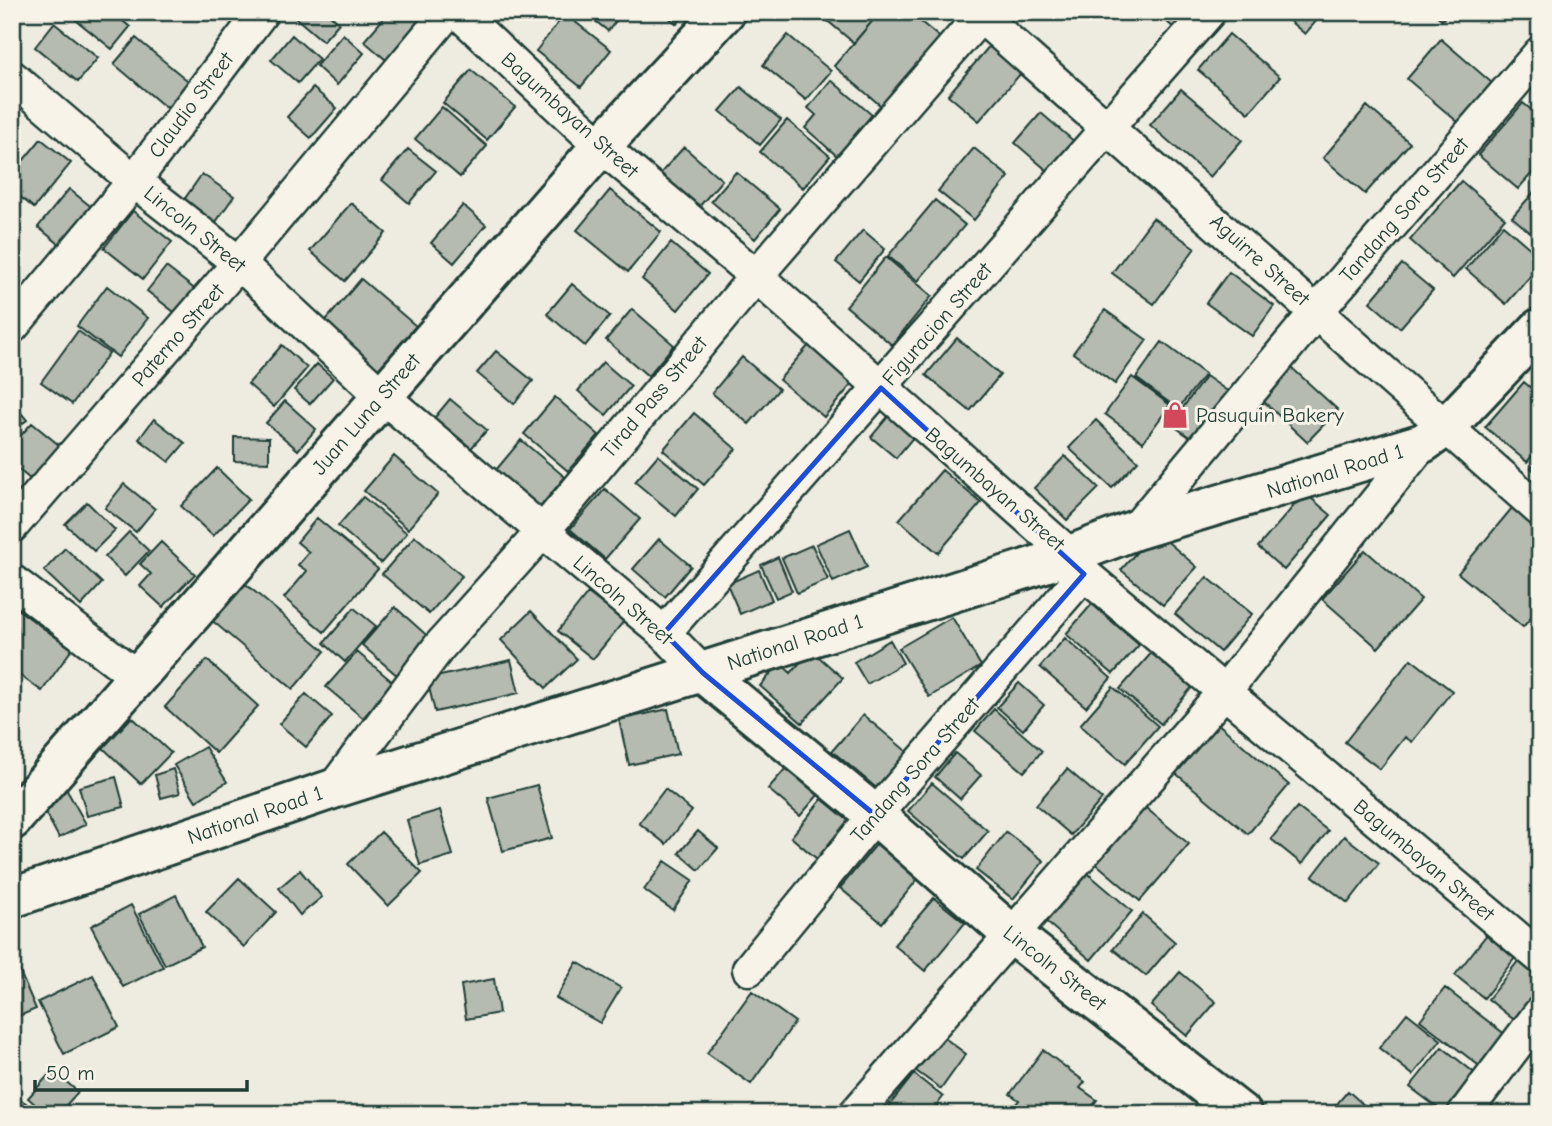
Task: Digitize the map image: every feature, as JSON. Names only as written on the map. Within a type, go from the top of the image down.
[{"type":"street","name":"Claudio Street","points":[[12,327],[134,181],[262,12]]},
{"type":"street","name":"Paterno Street","points":[[12,526],[239,263],[448,12]]},
{"type":"street","name":"Bagumbayan Street","points":[[458,12],[601,146],[756,276],[1077,564],[1224,692],[1540,957]]},
{"type":"street","name":"Juan Luna Street","points":[[12,820],[601,146],[725,12]]},
{"type":"street","name":"Figuracion Street","points":[[664,634],[1209,12]]},
{"type":"street","name":"Aguirre Street","points":[[980,13],[1317,311],[1434,435],[1540,510]]},
{"type":"street","name":"Tirad Pass Street","points":[[334,789],[439,647],[544,530],[980,13]]},
{"type":"street","name":"Tandang Sora Street","points":[[1135,530],[1317,311],[1540,53]]},
{"type":"street","name":"Lincoln Street","points":[[12,77],[134,181],[239,263],[382,396],[544,530],[664,634],[703,673],[875,815],[1010,933],[1242,1114]]},
{"type":"street","name":"National Road 1","points":[[12,898],[334,789],[703,673],[1077,564],[1135,530],[1434,435],[1540,328]]},
{"type":"street","points":[[855,1114],[1010,933],[1224,692],[1434,435]]},
{"type":"street","name":"Tandang Sora Street","points":[[748,969],[1077,564]]},
{"type":"street","points":[[12,581],[136,676]]},
{"type":"street","points":[[1464,1114],[1540,1013]]},
{"type":"highlighted area","points":[[881,388],[1084,574],[875,815],[703,673],[664,633]]},
{"type":"building","points":[[66,12],[112,12],[130,27],[112,49]]},
{"type":"building","points":[[327,12],[339,23],[323,41],[290,13]]},
{"type":"building","points":[[389,12],[440,12],[393,66],[364,41]]},
{"type":"building","points":[[584,12],[623,12],[608,31]]},
{"type":"building","points":[[662,12],[686,12],[677,24]]},
{"type":"building","points":[[827,12],[880,12],[854,43],[823,17]]},
{"type":"building","points":[[880,12],[909,12],[945,42],[887,111],[834,66]]},
{"type":"building","points":[[1155,12],[1186,12],[1173,27]]},
{"type":"building","points":[[1279,12],[1324,12],[1305,34]]},
{"type":"building","points":[[1433,12],[1449,12],[1442,20]]},
{"type":"building","points":[[565,14],[611,50],[581,87],[536,51]]},
{"type":"building","points":[[54,23],[98,58],[78,82],[35,47]]},
{"type":"building","points":[[343,34],[364,53],[337,85],[316,66]]},
{"type":"building","points":[[1229,34],[1280,77],[1249,113],[1198,70]]},
{"type":"building","points":[[292,35],[319,59],[298,83],[271,60]]},
{"type":"building","points":[[788,35],[831,71],[806,100],[763,65]]},
{"type":"building","points":[[997,37],[1029,64],[979,121],[948,95]]},
{"type":"building","points":[[136,38],[193,85],[170,111],[114,64]]},
{"type":"building","points":[[1441,39],[1492,83],[1459,123],[1407,79]]},
{"type":"building","points":[[471,70],[515,107],[487,140],[443,103]]},
{"type":"building","points":[[831,80],[872,115],[837,156],[805,128],[816,115],[808,108]]},
{"type":"building","points":[[741,87],[781,120],[760,145],[720,111]]},
{"type":"building","points":[[313,88],[337,108],[311,138],[287,117]]},
{"type":"building","points":[[1181,89],[1242,140],[1210,177],[1150,125]]},
{"type":"building","points":[[1523,103],[1540,117],[1540,164],[1518,189],[1478,155]]},
{"type":"building","points":[[1367,106],[1410,143],[1365,194],[1323,158]]},
{"type":"building","points":[[442,107],[487,146],[460,177],[415,139]]},
{"type":"building","points":[[1041,113],[1076,143],[1050,173],[1015,143]]},
{"type":"building","points":[[787,120],[830,156],[803,188],[760,152]]},
{"type":"building","points":[[41,139],[71,163],[34,208],[12,190],[12,174]]},
{"type":"building","points":[[684,147],[722,180],[698,208],[659,175]]},
{"type":"building","points":[[974,148],[1009,177],[974,220],[938,191]]},
{"type":"building","points":[[408,149],[436,171],[409,203],[382,180]]},
{"type":"building","points":[[736,172],[780,209],[755,239],[711,201]]},
{"type":"building","points":[[202,174],[234,196],[211,229],[179,207]]},
{"type":"building","points":[[1461,181],[1505,218],[1453,278],[1410,240]]},
{"type":"building","points":[[1540,185],[1540,241],[1512,217]]},
{"type":"building","points":[[69,189],[99,213],[68,251],[38,227]]},
{"type":"building","points":[[610,190],[661,232],[628,272],[577,230]]},
{"type":"building","points":[[935,200],[965,225],[918,281],[888,256]]},
{"type":"building","points":[[351,203],[386,233],[345,281],[310,251]]},
{"type":"building","points":[[463,205],[486,225],[454,263],[431,243]]},
{"type":"building","points":[[133,211],[172,242],[143,279],[104,248]]},
{"type":"building","points":[[1153,218],[1195,248],[1154,304],[1112,273]]},
{"type":"building","points":[[1503,225],[1540,257],[1540,265],[1506,304],[1466,269]]},
{"type":"building","points":[[863,230],[885,249],[859,281],[836,262]]},
{"type":"building","points":[[671,243],[708,274],[678,310],[642,279]]},
{"type":"building","points":[[886,257],[932,296],[892,345],[846,306]]},
{"type":"building","points":[[1402,264],[1433,290],[1400,328],[1370,302]]},
{"type":"building","points":[[166,267],[197,291],[178,315],[147,291]]},
{"type":"building","points":[[1229,272],[1274,306],[1252,336],[1206,303]]},
{"type":"building","points":[[361,279],[416,326],[376,372],[322,325]]},
{"type":"building","points":[[572,284],[610,316],[585,346],[547,314]]},
{"type":"building","points":[[107,286],[148,318],[118,357],[77,326]]},
{"type":"building","points":[[632,309],[674,345],[648,376],[606,340]]},
{"type":"building","points":[[1105,310],[1147,340],[1115,384],[1073,353]]},
{"type":"building","points":[[78,331],[109,353],[72,404],[41,382]]},
{"type":"building","points":[[957,338],[1000,375],[970,411],[926,375]]},
{"type":"building","points":[[1162,342],[1205,374],[1178,409],[1136,378]]},
{"type":"building","points":[[282,345],[307,368],[274,407],[248,384]]},
{"type":"building","points":[[809,345],[853,383],[824,417],[779,380]]},
{"type":"building","points":[[496,351],[533,381],[514,404],[477,373]]},
{"type":"building","points":[[742,357],[779,389],[749,424],[712,393]]},
{"type":"building","points":[[603,362],[631,386],[606,415],[578,391]]},
{"type":"building","points":[[317,364],[333,378],[310,404],[294,390]]},
{"type":"building","points":[[1292,368],[1338,410],[1307,442],[1262,400]]},
{"type":"building","points":[[1206,376],[1233,395],[1198,443],[1171,424]]},
{"type":"building","points":[[1132,377],[1170,405],[1143,442],[1105,414]]},
{"type":"building","points":[[1524,382],[1540,396],[1540,447],[1527,462],[1485,427]]},
{"type":"building","points":[[555,397],[599,435],[568,471],[524,434]]},
{"type":"building","points":[[450,399],[487,430],[467,453],[431,422]]},
{"type":"building","points":[[285,401],[316,429],[298,450],[266,423]]},
{"type":"building","points":[[12,402],[27,420],[12,431]]},
{"type":"building","points":[[694,413],[736,449],[704,485],[663,450]]},
{"type":"building","points":[[891,413],[916,434],[896,458],[871,437]]},
{"type":"building","points":[[154,419],[185,443],[169,462],[139,439]]},
{"type":"building","points":[[1096,420],[1138,461],[1112,488],[1069,448]]},
{"type":"building","points":[[32,423],[65,450],[36,484],[12,464],[12,445]]},
{"type":"building","points":[[234,437],[269,438],[269,462],[234,461]]},
{"type":"building","points":[[521,440],[565,477],[540,507],[496,470]]},
{"type":"building","points":[[658,455],[698,489],[676,516],[635,482]]},
{"type":"building","points":[[394,456],[438,494],[408,529],[364,491]]},
{"type":"building","points":[[1065,456],[1099,488],[1067,520],[1034,488]]},
{"type":"building","points":[[1540,458],[1540,475],[1531,468]]},
{"type":"building","points":[[217,468],[249,499],[213,536],[181,506]]},
{"type":"building","points":[[942,470],[981,503],[938,553],[899,520]]},
{"type":"building","points":[[124,484],[155,509],[136,532],[105,508]]},
{"type":"building","points":[[605,489],[640,519],[605,559],[570,529]]},
{"type":"building","points":[[1305,493],[1331,515],[1284,570],[1258,547]]},
{"type":"building","points":[[363,497],[407,533],[381,563],[338,526]]},
{"type":"building","points":[[87,502],[115,530],[94,551],[65,524]]},
{"type":"building","points":[[1512,508],[1540,531],[1540,607],[1523,627],[1458,573]]},
{"type":"building","points":[[317,518],[378,569],[324,632],[284,598],[307,571],[298,565],[309,552],[297,542]]},
{"type":"building","points":[[850,529],[867,567],[833,582],[816,544]]},
{"type":"building","points":[[1155,531],[1197,567],[1163,605],[1121,570]]},
{"type":"building","points":[[129,532],[149,551],[125,576],[105,557]]},
{"type":"building","points":[[415,536],[462,576],[429,614],[382,574]]},
{"type":"building","points":[[659,539],[691,566],[665,597],[633,569]]},
{"type":"building","points":[[161,542],[195,574],[163,607],[140,586],[151,574],[140,564]]},
{"type":"building","points":[[812,545],[828,580],[797,593],[782,558]]},
{"type":"building","points":[[65,548],[102,583],[81,606],[44,571]]},
{"type":"building","points":[[1365,550],[1421,599],[1378,648],[1322,599]]},
{"type":"building","points":[[778,557],[792,591],[776,598],[761,565]]},
{"type":"building","points":[[759,570],[772,600],[740,614],[727,584]]},
{"type":"building","points":[[1207,577],[1252,614],[1220,652],[1175,614]]},
{"type":"building","points":[[241,580],[325,651],[293,689],[209,618]]},
{"type":"building","points":[[588,593],[624,621],[593,659],[558,631]]},
{"type":"building","points":[[1092,604],[1139,645],[1113,674],[1066,634]]},
{"type":"building","points":[[13,606],[72,649],[42,691],[12,670]]},
{"type":"building","points":[[395,607],[432,640],[399,677],[362,645]]},
{"type":"building","points":[[354,608],[376,626],[345,662],[324,643]]},
{"type":"building","points":[[531,611],[577,659],[546,688],[501,640]]},
{"type":"building","points":[[952,617],[981,666],[929,697],[899,648]]},
{"type":"building","points":[[1065,638],[1111,678],[1086,707],[1040,667]]},
{"type":"building","points":[[890,640],[903,663],[867,684],[854,662]]},
{"type":"building","points":[[811,650],[843,678],[802,723],[760,686],[780,663],[791,673]]},
{"type":"building","points":[[1154,650],[1194,685],[1161,724],[1120,689]]},
{"type":"building","points":[[357,652],[394,683],[363,718],[326,687]]},
{"type":"building","points":[[1411,659],[1452,691],[1412,742],[1405,737],[1380,769],[1345,742]]},
{"type":"building","points":[[207,660],[258,706],[216,753],[165,707]]},
{"type":"building","points":[[511,660],[519,693],[435,712],[427,679]]},
{"type":"building","points":[[1019,683],[1044,705],[1023,730],[997,707]]},
{"type":"building","points":[[1113,687],[1158,726],[1125,764],[1080,725]]},
{"type":"building","points":[[306,694],[332,716],[306,747],[279,724]]},
{"type":"building","points":[[668,709],[678,754],[629,765],[619,720]]},
{"type":"building","points":[[994,709],[1042,751],[1024,772],[975,731]]},
{"type":"building","points":[[863,715],[911,755],[880,791],[832,751]]},
{"type":"building","points":[[132,717],[171,753],[141,784],[103,748]]},
{"type":"building","points":[[1216,722],[1289,785],[1248,834],[1174,772]]},
{"type":"building","points":[[205,747],[227,782],[196,801],[174,765]]},
{"type":"building","points":[[955,753],[981,775],[960,799],[935,777]]},
{"type":"building","points":[[792,761],[824,788],[800,816],[768,789]]},
{"type":"building","points":[[173,769],[180,793],[161,798],[155,775]]},
{"type":"building","points":[[1067,769],[1102,799],[1071,835],[1036,805]]},
{"type":"building","points":[[116,777],[124,807],[87,816],[79,787]]},
{"type":"building","points":[[932,783],[988,831],[964,859],[908,811]]},
{"type":"building","points":[[537,785],[552,838],[503,851],[488,798]]},
{"type":"building","points":[[65,787],[86,824],[59,838],[39,801]]},
{"type":"building","points":[[665,789],[692,811],[666,844],[639,823]]},
{"type":"building","points":[[1134,798],[1189,844],[1140,901],[1086,855]]},
{"type":"building","points":[[822,799],[855,826],[823,864],[791,837]]},
{"type":"building","points":[[1297,807],[1328,831],[1302,864],[1271,839]]},
{"type":"building","points":[[440,810],[453,855],[420,865],[407,820]]},
{"type":"building","points":[[698,831],[718,848],[699,870],[679,853]]},
{"type":"building","points":[[381,832],[422,873],[388,906],[348,864]]},
{"type":"building","points":[[1006,832],[1044,861],[1013,899],[976,870]]},
{"type":"building","points":[[1344,836],[1379,863],[1348,903],[1313,876]]},
{"type":"building","points":[[880,840],[922,874],[882,923],[840,888]]},
{"type":"building","points":[[665,861],[693,880],[673,910],[644,890]]},
{"type":"building","points":[[1078,865],[1132,911],[1091,960],[1037,914]]},
{"type":"building","points":[[300,870],[322,897],[300,915],[279,888]]},
{"type":"building","points":[[239,878],[276,912],[244,947],[206,912]]},
{"type":"building","points":[[176,895],[202,947],[165,965],[139,914]]},
{"type":"building","points":[[934,898],[965,923],[925,971],[894,945]]},
{"type":"building","points":[[131,905],[163,967],[123,987],[91,926]]},
{"type":"building","points":[[1143,914],[1175,942],[1146,976],[1113,949]]},
{"type":"building","points":[[1492,928],[1521,950],[1484,998],[1455,975]]},
{"type":"building","points":[[12,954],[36,1009],[12,1019]]},
{"type":"building","points":[[1523,955],[1540,968],[1540,995],[1518,1023],[1488,999]]},
{"type":"building","points":[[577,962],[621,988],[600,1023],[556,998]]},
{"type":"building","points":[[1180,972],[1216,1002],[1187,1036],[1151,1006]]},
{"type":"building","points":[[93,975],[119,1027],[64,1054],[38,1002]]},
{"type":"building","points":[[494,979],[499,1013],[466,1019],[461,985]]},
{"type":"building","points":[[1445,988],[1511,1039],[1486,1071],[1420,1020]]},
{"type":"building","points":[[752,991],[795,1022],[751,1084],[707,1053]]},
{"type":"building","points":[[1407,1013],[1441,1040],[1413,1075],[1379,1048]]},
{"type":"building","points":[[938,1033],[966,1054],[941,1089],[912,1068]]},
{"type":"building","points":[[1442,1047],[1477,1075],[1446,1114],[1410,1087]]},
{"type":"building","points":[[1043,1050],[1085,1082],[1080,1088],[1097,1100],[1088,1112],[1091,1114],[1009,1114],[1019,1100],[1010,1094]]},
{"type":"building","points":[[53,1070],[78,1092],[58,1114],[46,1114],[28,1098]]},
{"type":"building","points":[[914,1074],[943,1097],[930,1114],[899,1114],[889,1106]]},
{"type":"building","points":[[1348,1091],[1374,1114],[1330,1112]]},
{"type":"building","points":[[12,1094],[26,1103],[20,1114],[12,1114]]},
{"type":"place","name":"Pasuquin Bakery","points":[[1175,415]]}]
